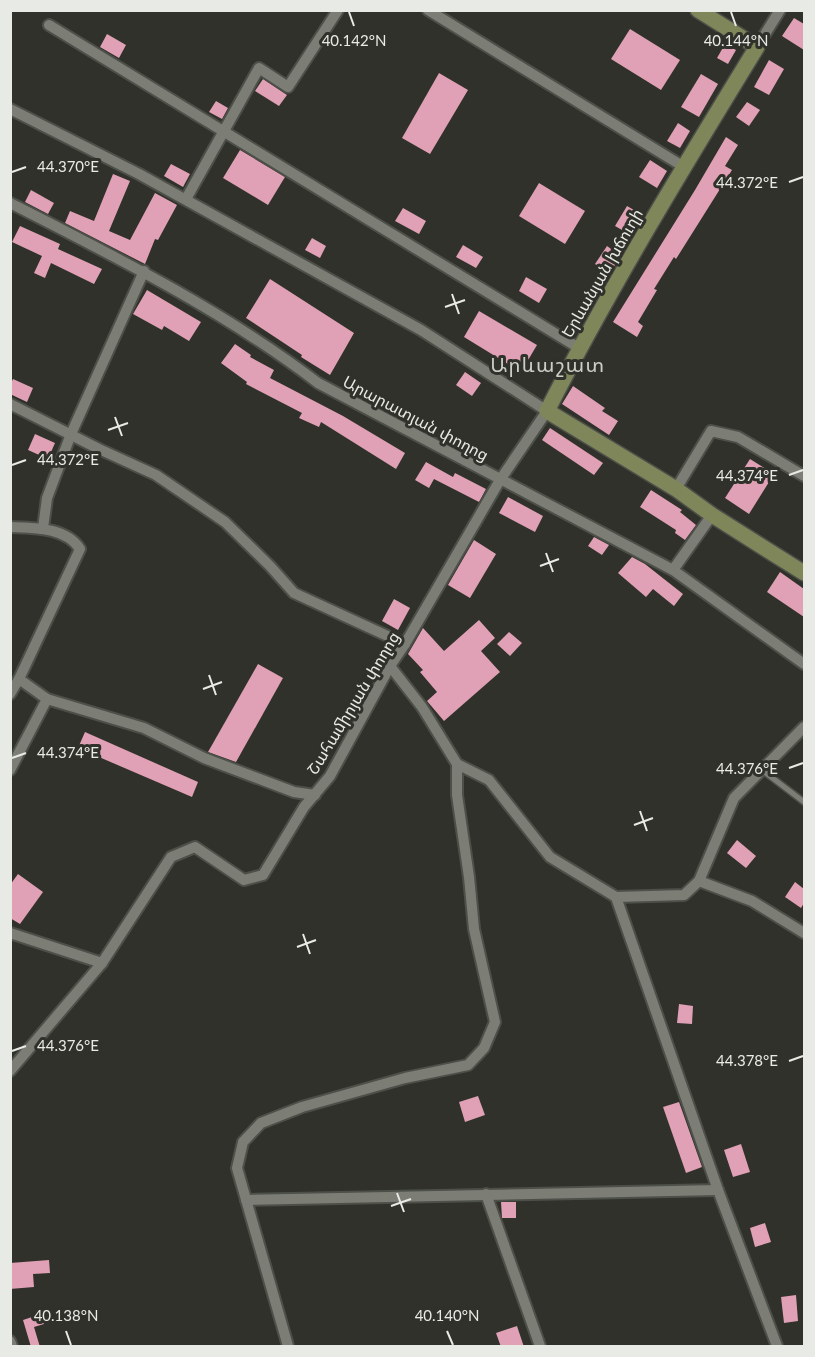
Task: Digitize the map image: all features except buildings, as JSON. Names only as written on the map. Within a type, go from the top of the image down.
[{"type":"main road","points":[[698,10],[757,47]]},
{"type":"main road","name":"Երևանյան խճուղի","points":[[546,411],[579,348],[757,47]]},
{"type":"main road","points":[[546,411],[676,489],[712,515],[804,573]]},
{"type":"street","points":[[186,200],[259,68],[288,87],[338,10]]},
{"type":"street","points":[[428,10],[684,167]]},
{"type":"street","points":[[757,47],[780,10]]},
{"type":"street","points":[[49,25],[579,348]]},
{"type":"street","points":[[10,109],[186,200],[421,330],[546,411]]},
{"type":"street","name":"Արարատյան փողոց","points":[[10,203],[144,272],[283,356],[318,383],[673,570],[804,664]]},
{"type":"street","points":[[43,528],[47,498],[71,434],[144,272]]},
{"type":"street","points":[[10,404],[156,475],[225,522],[294,593],[405,644]]},
{"type":"street","name":"Շահամիրյան փողոց","points":[[10,1071],[102,963],[171,857],[195,847],[244,880],[263,875],[304,807],[330,776],[390,666],[500,480],[546,411]]},
{"type":"street","points":[[676,489],[711,431],[738,437],[804,476]]},
{"type":"street","points":[[673,570],[712,515]]},
{"type":"street","points":[[10,527],[43,528],[74,540],[80,549],[10,694]]},
{"type":"street","points":[[390,666],[422,707],[458,764],[489,780],[550,857],[616,897],[684,895],[699,881],[734,798],[804,727]]},
{"type":"street","points":[[19,679],[47,699],[144,728],[204,758],[294,792],[315,795]]},
{"type":"street","points":[[10,770],[47,699]]},
{"type":"street","points":[[288,1347],[237,1168],[243,1142],[261,1123],[302,1107],[405,1078],[468,1065],[484,1048],[495,1022],[474,929],[457,795],[458,764]]},
{"type":"street","points":[[699,881],[752,901],[804,933]]},
{"type":"street","points":[[616,897],[718,1190],[777,1347]]},
{"type":"street","points":[[10,933],[102,963]]},
{"type":"street","points":[[246,1200],[718,1190]]},
{"type":"street","points":[[486,1194],[540,1347]]},
{"type":"street","points":[[10,1341],[12,1347]]},
{"type":"lane","points":[[762,770],[804,802]]},
{"type":"district","name":"Արևաշատ","points":[[548,365]]}]
